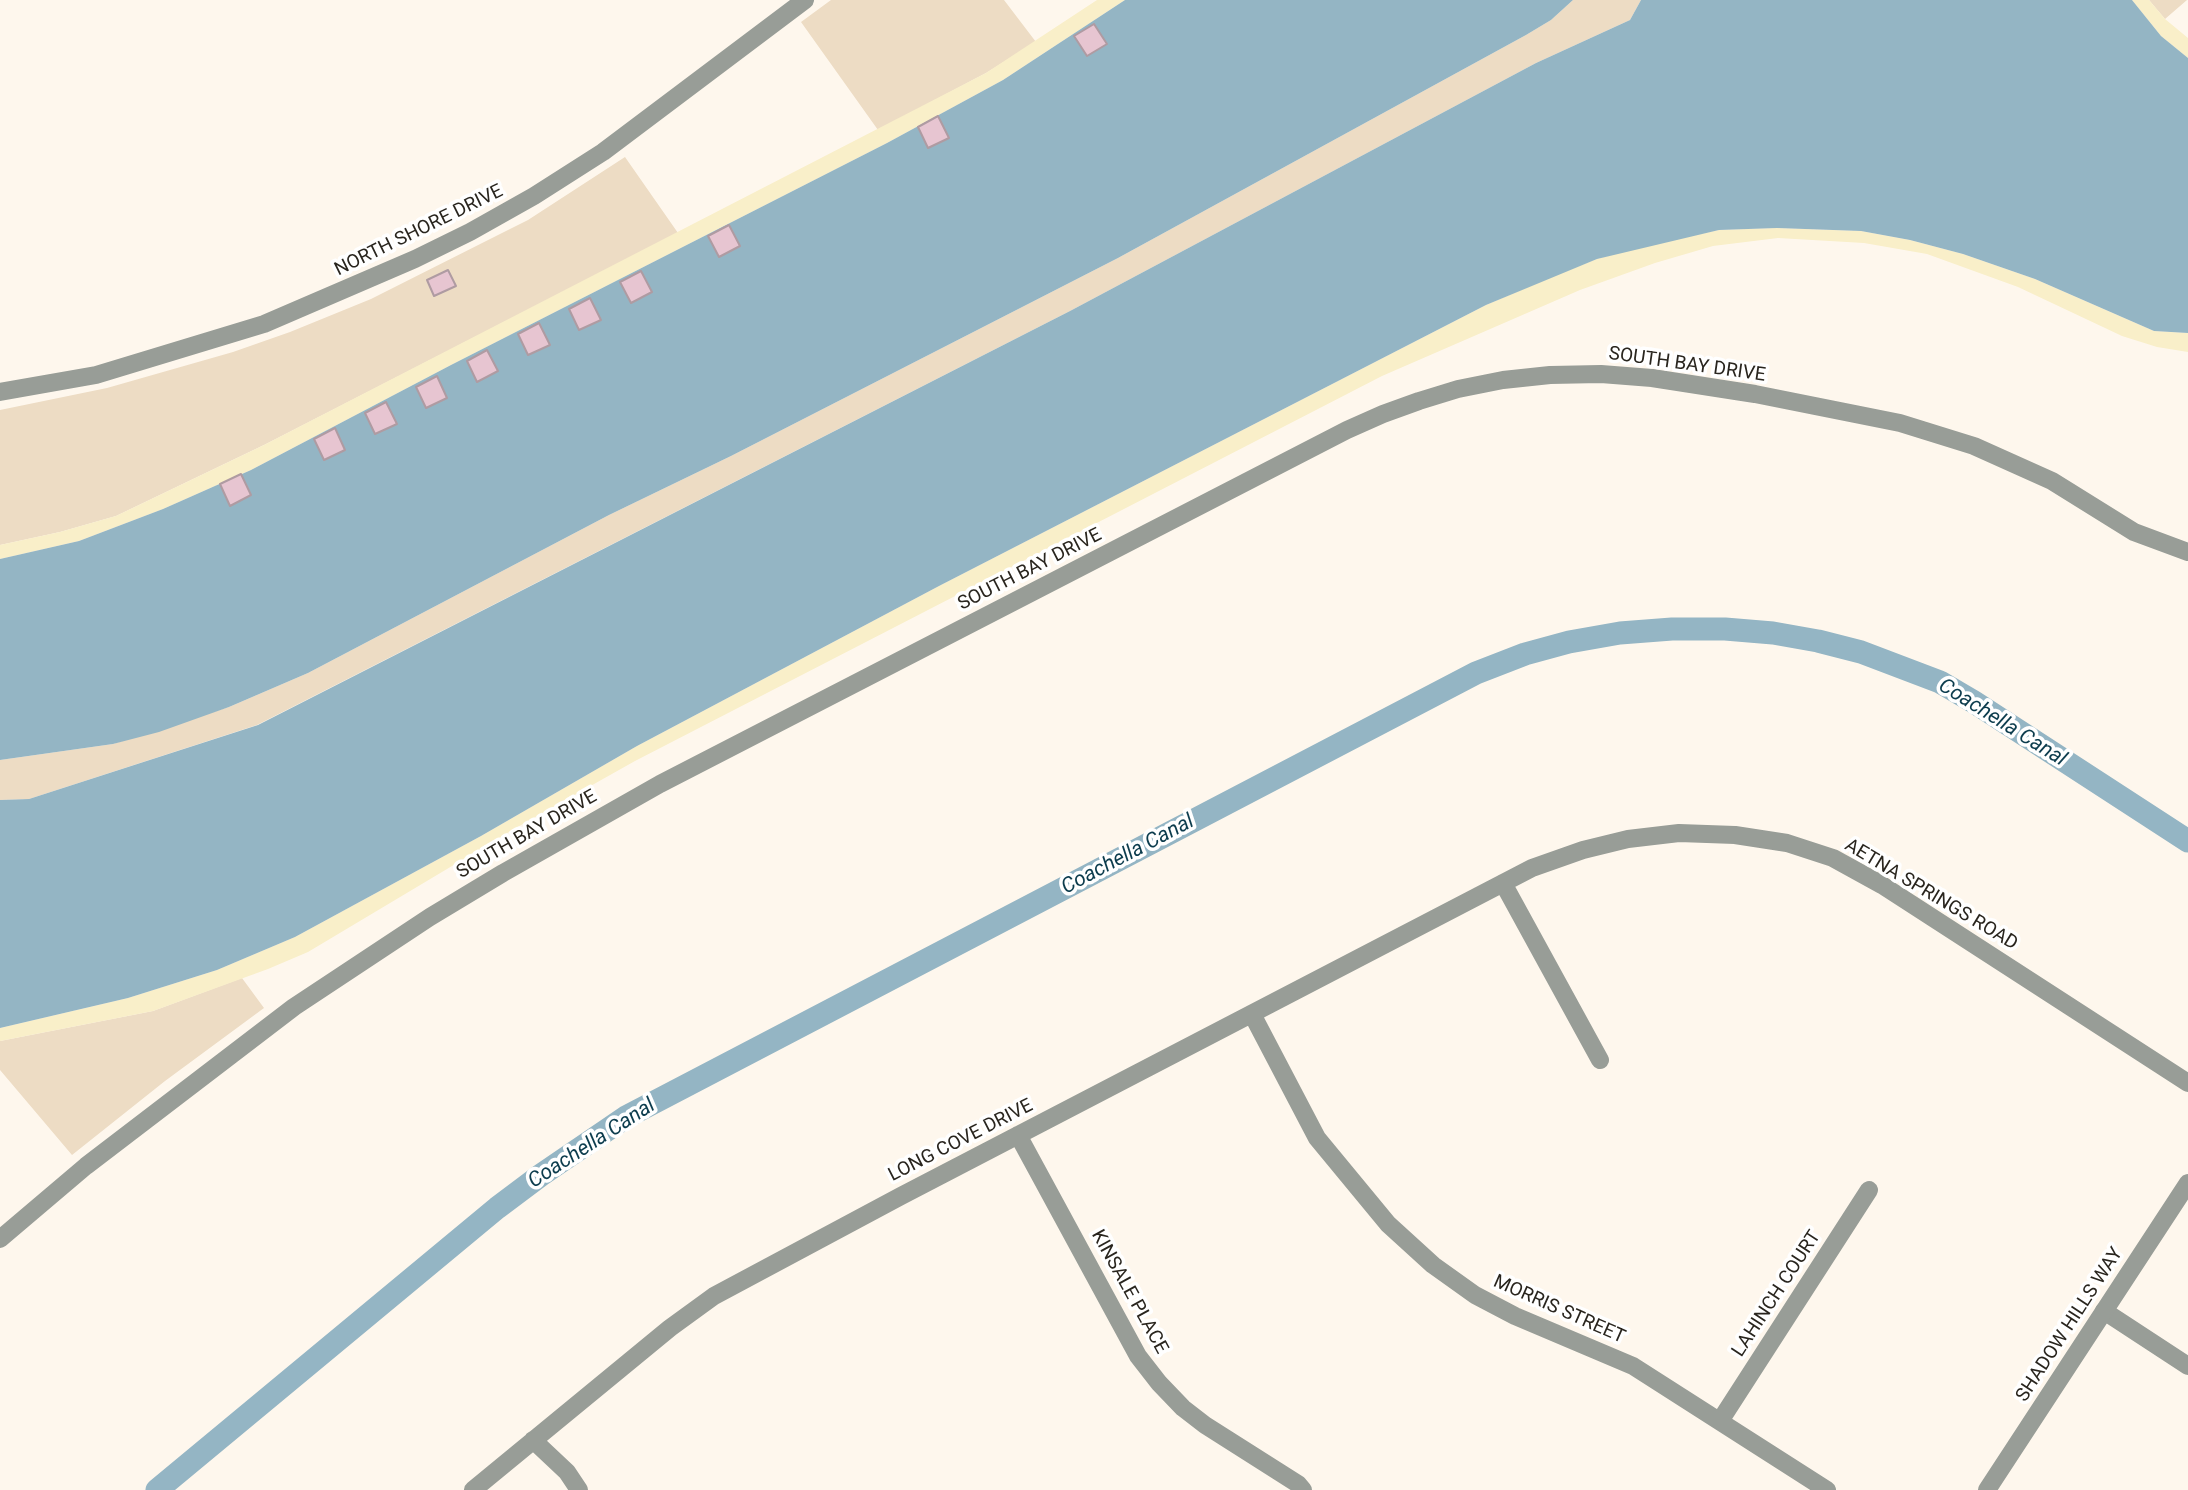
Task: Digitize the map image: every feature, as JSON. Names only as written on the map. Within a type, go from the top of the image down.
[{"type":"street","name":"NORTH SHORE DRIVE","points":[[0,392],[96,375],[264,324],[374,279],[426,254],[534,196],[603,152],[805,0]]},
{"type":"street","name":"SOUTH BAY DRIVE","points":[[0,1239],[86,1166],[284,1015],[407,932],[503,873],[660,784],[1323,443],[1383,414],[1419,401],[1458,389],[1550,374],[1652,377],[1755,394],[1900,423],[1974,446],[2052,481],[2134,532],[2188,552]]},
{"type":"street","name":"AETNA SPRINGS ROAD","points":[[1503,883],[1532,868],[1628,839],[1679,833],[1735,835],[1787,843],[1833,858],[1882,885],[2188,1083]]},
{"type":"street","name":"LONG COVE DRIVE","points":[[473,1490],[670,1328],[714,1296],[1503,883]]},
{"type":"street","points":[[1503,883],[1600,1060]]},
{"type":"street","name":"MORRIS STREET","points":[[1252,1014],[1317,1138],[1388,1224],[1433,1265],[1475,1295],[1515,1317],[1633,1366],[1827,1490]]},
{"type":"street","name":"KINSALE PLACE","points":[[1018,1135],[1138,1356],[1159,1383],[1183,1408],[1205,1425],[1298,1484],[1303,1490]]},
{"type":"street","name":"SHADOW HILLS WAY","points":[[1987,1490],[2188,1183]]},
{"type":"street","name":"LAHINCH COURT","points":[[1720,1421],[1869,1190]]},
{"type":"street","points":[[2104,1311],[2188,1366]]},
{"type":"street","points":[[533,1440],[567,1472],[579,1490]]},
{"type":"shaded area","points":[[831,0],[1004,0],[1036,42],[986,73],[878,130],[801,22]]},
{"type":"shaded area","points":[[1573,0],[1641,0],[1630,20],[1536,63],[1070,311],[257,725],[29,799],[0,800],[0,760],[113,744],[229,707],[308,673],[609,515],[731,456],[1118,258],[1526,35],[1551,20]]},
{"type":"shaded area","points":[[2149,0],[2187,0],[2165,19]]},
{"type":"shaded area","points":[[625,157],[678,233],[264,445],[116,516],[0,545],[0,410],[107,388],[233,352],[290,332],[371,299],[528,220]]},
{"type":"shaded area","points":[[242,978],[264,1008],[165,1081],[72,1155],[0,1070],[0,1041],[153,1011]]},
{"type":"sand","points":[[1097,0],[1125,0],[1003,80],[887,143],[251,470],[163,509],[79,541],[0,559],[0,545],[116,516],[264,445],[986,73]]},
{"type":"sand","points":[[2132,0],[2149,0],[2165,19],[2188,38],[2188,58],[2161,36]]},
{"type":"sand","points":[[1776,228],[1861,231],[1963,254],[2035,279],[2154,331],[2188,333],[2188,352],[2157,347],[2122,336],[2018,287],[1927,254],[1864,243],[1778,238],[1713,246],[1655,263],[1580,290],[1382,376],[635,761],[514,829],[308,952],[153,1011],[0,1041],[0,1028],[128,998],[217,970],[295,937],[481,836],[637,746],[939,586],[1486,305],[1597,259],[1636,248],[1719,230]]},
{"type":"water","points":[[1125,0],[1573,0],[1551,20],[1526,35],[1118,258],[731,456],[609,515],[308,673],[229,707],[159,732],[113,744],[0,760],[0,559],[79,541],[163,509],[251,470],[887,143],[1003,80]]},
{"type":"water","points":[[1641,0],[2132,0],[2161,36],[2188,58],[2188,333],[2154,331],[2035,279],[1963,254],[1861,231],[1777,228],[1719,230],[1597,259],[1486,305],[939,586],[637,746],[481,836],[295,937],[217,970],[128,998],[0,1028],[0,800],[29,799],[258,725],[1070,311],[1536,63],[1630,20]]},
{"type":"building","points":[[1094,24],[1107,44],[1087,56],[1074,36]]},
{"type":"building","points":[[938,116],[949,138],[928,148],[918,127]]},
{"type":"building","points":[[729,225],[740,246],[719,257],[708,236]]},
{"type":"building","points":[[448,270],[456,286],[434,296],[427,280]]},
{"type":"building","points":[[641,271],[652,292],[631,303],[620,282]]},
{"type":"building","points":[[590,298],[601,320],[579,330],[569,309]]},
{"type":"building","points":[[539,323],[550,345],[528,355],[518,334]]},
{"type":"building","points":[[487,350],[498,371],[477,382],[467,361]]},
{"type":"building","points":[[437,376],[447,398],[426,408],[416,387]]},
{"type":"building","points":[[386,402],[397,424],[375,434],[365,413]]},
{"type":"building","points":[[335,428],[345,450],[324,460],[314,439]]},
{"type":"building","points":[[241,474],[251,495],[230,506],[220,484]]},
{"type":"waterway","name":"Coachella Canal","points":[[157,1490],[497,1208],[626,1117],[1476,673],[1525,654],[1569,642],[1620,633],[1672,629],[1773,633],[1861,652],[1940,682],[2188,841]]}]
